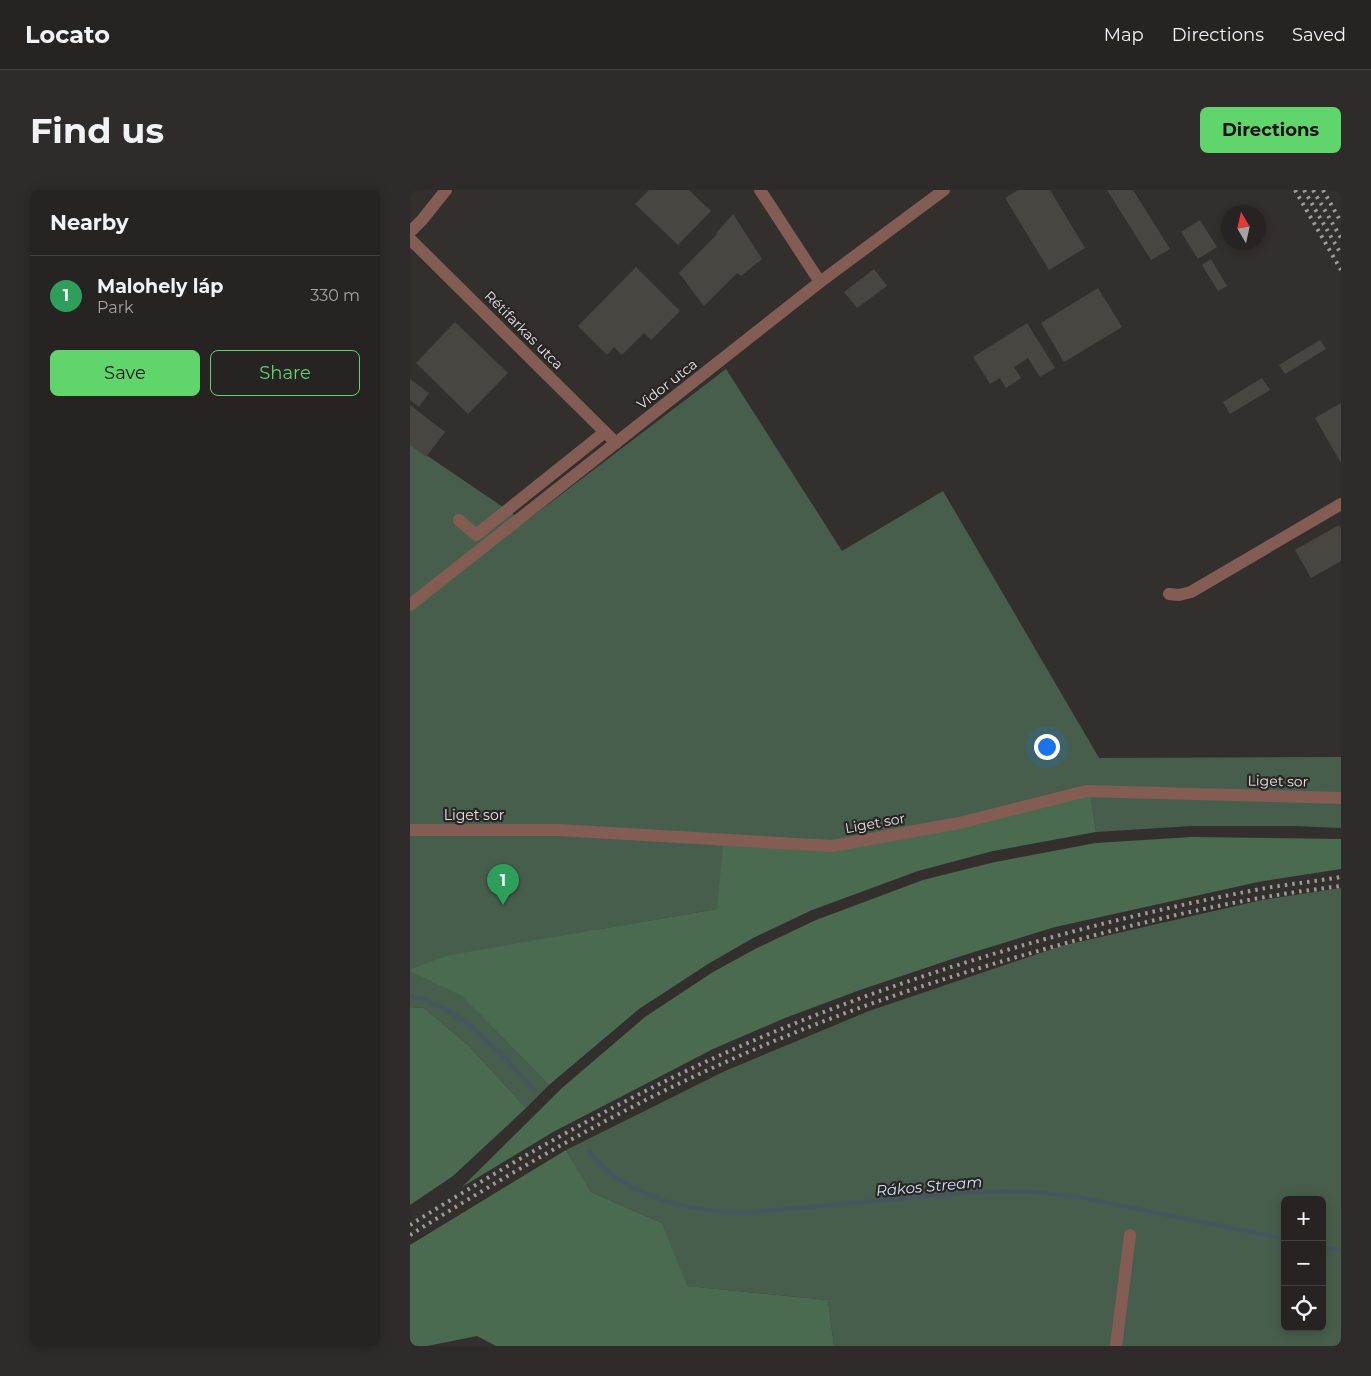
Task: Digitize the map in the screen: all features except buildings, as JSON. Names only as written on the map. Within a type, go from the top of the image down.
[{"type":"street","points":[[410,232],[446,190]]},
{"type":"street","points":[[760,190],[820,282]]},
{"type":"street","name":"Vidor utca","points":[[410,605],[820,282],[944,190]]},
{"type":"street","name":"Rétifarkas utca","points":[[410,239],[616,443]]},
{"type":"street","points":[[459,520],[476,535],[605,432]]},
{"type":"street","points":[[1169,594],[1178,595],[1192,592],[1341,504]]},
{"type":"street","name":"Liget sor","points":[[410,830],[559,830],[832,846],[960,823],[1086,792],[1341,798]]},
{"type":"street","points":[[1116,1346],[1130,1235]]},
{"type":"green space","points":[[726,369],[842,551],[943,491],[1099,758],[1341,757],[1341,828],[1192,826],[1096,832],[1089,788],[717,909],[596,930],[477,1011],[549,1085],[526,1108],[468,1045],[424,1008],[410,1007],[410,444],[525,522]]},
{"type":"green space","points":[[1089,787],[1096,832],[993,851],[918,871],[812,910],[753,938],[708,964],[639,1009],[549,1085],[462,996],[410,971],[445,956],[717,909],[724,836],[796,842],[882,838]]},
{"type":"green space","points":[[1191,837],[1341,839],[1341,869],[1258,882],[1055,927],[860,990],[785,1018],[713,1049],[553,1132],[462,1187],[562,1088],[645,1017],[713,972],[757,948],[816,920],[923,880],[995,862],[1096,843]]},
{"type":"green space","points":[[1341,888],[1341,1346],[834,1346],[828,1300],[686,1286],[662,1223],[591,1192],[566,1150],[725,1071],[869,1011],[1061,946],[1262,900]]},
{"type":"green space","points":[[410,1007],[424,1008],[468,1045],[526,1108],[453,1176],[410,1205]]},
{"type":"green space","points":[[566,1150],[591,1192],[662,1223],[687,1286],[828,1300],[834,1346],[496,1346],[477,1336],[427,1346],[410,1346],[410,1245]]},
{"type":"waterway","name":"Rákos Stream","points":[[410,996],[443,1008],[470,1025],[507,1059],[534,1090]]},
{"type":"waterway","name":"Rákos Stream","points":[[589,1151],[604,1168],[634,1188],[669,1202],[705,1210],[741,1213],[965,1193],[1032,1192],[1079,1197],[1281,1238]]},
{"type":"waterway","name":"Rákos Stream","points":[[1326,1248],[1341,1250]]},
{"type":"railway","points":[[1295,190],[1341,270]]},
{"type":"railway","points":[[1304,190],[1341,254]]},
{"type":"railway","points":[[1313,190],[1341,238]]},
{"type":"railway","points":[[1323,190],[1341,222]]},
{"type":"railway","points":[[410,1225],[522,1158],[675,1076],[780,1029],[847,1003],[985,956],[1125,918],[1266,888],[1341,877]]},
{"type":"railway","points":[[410,1235],[485,1189],[640,1103],[757,1048],[834,1017],[952,977],[1120,929],[1180,914],[1241,902],[1341,886]]},
{"type":"place","name":"Malohely láp","points":[[503,905]]}]
